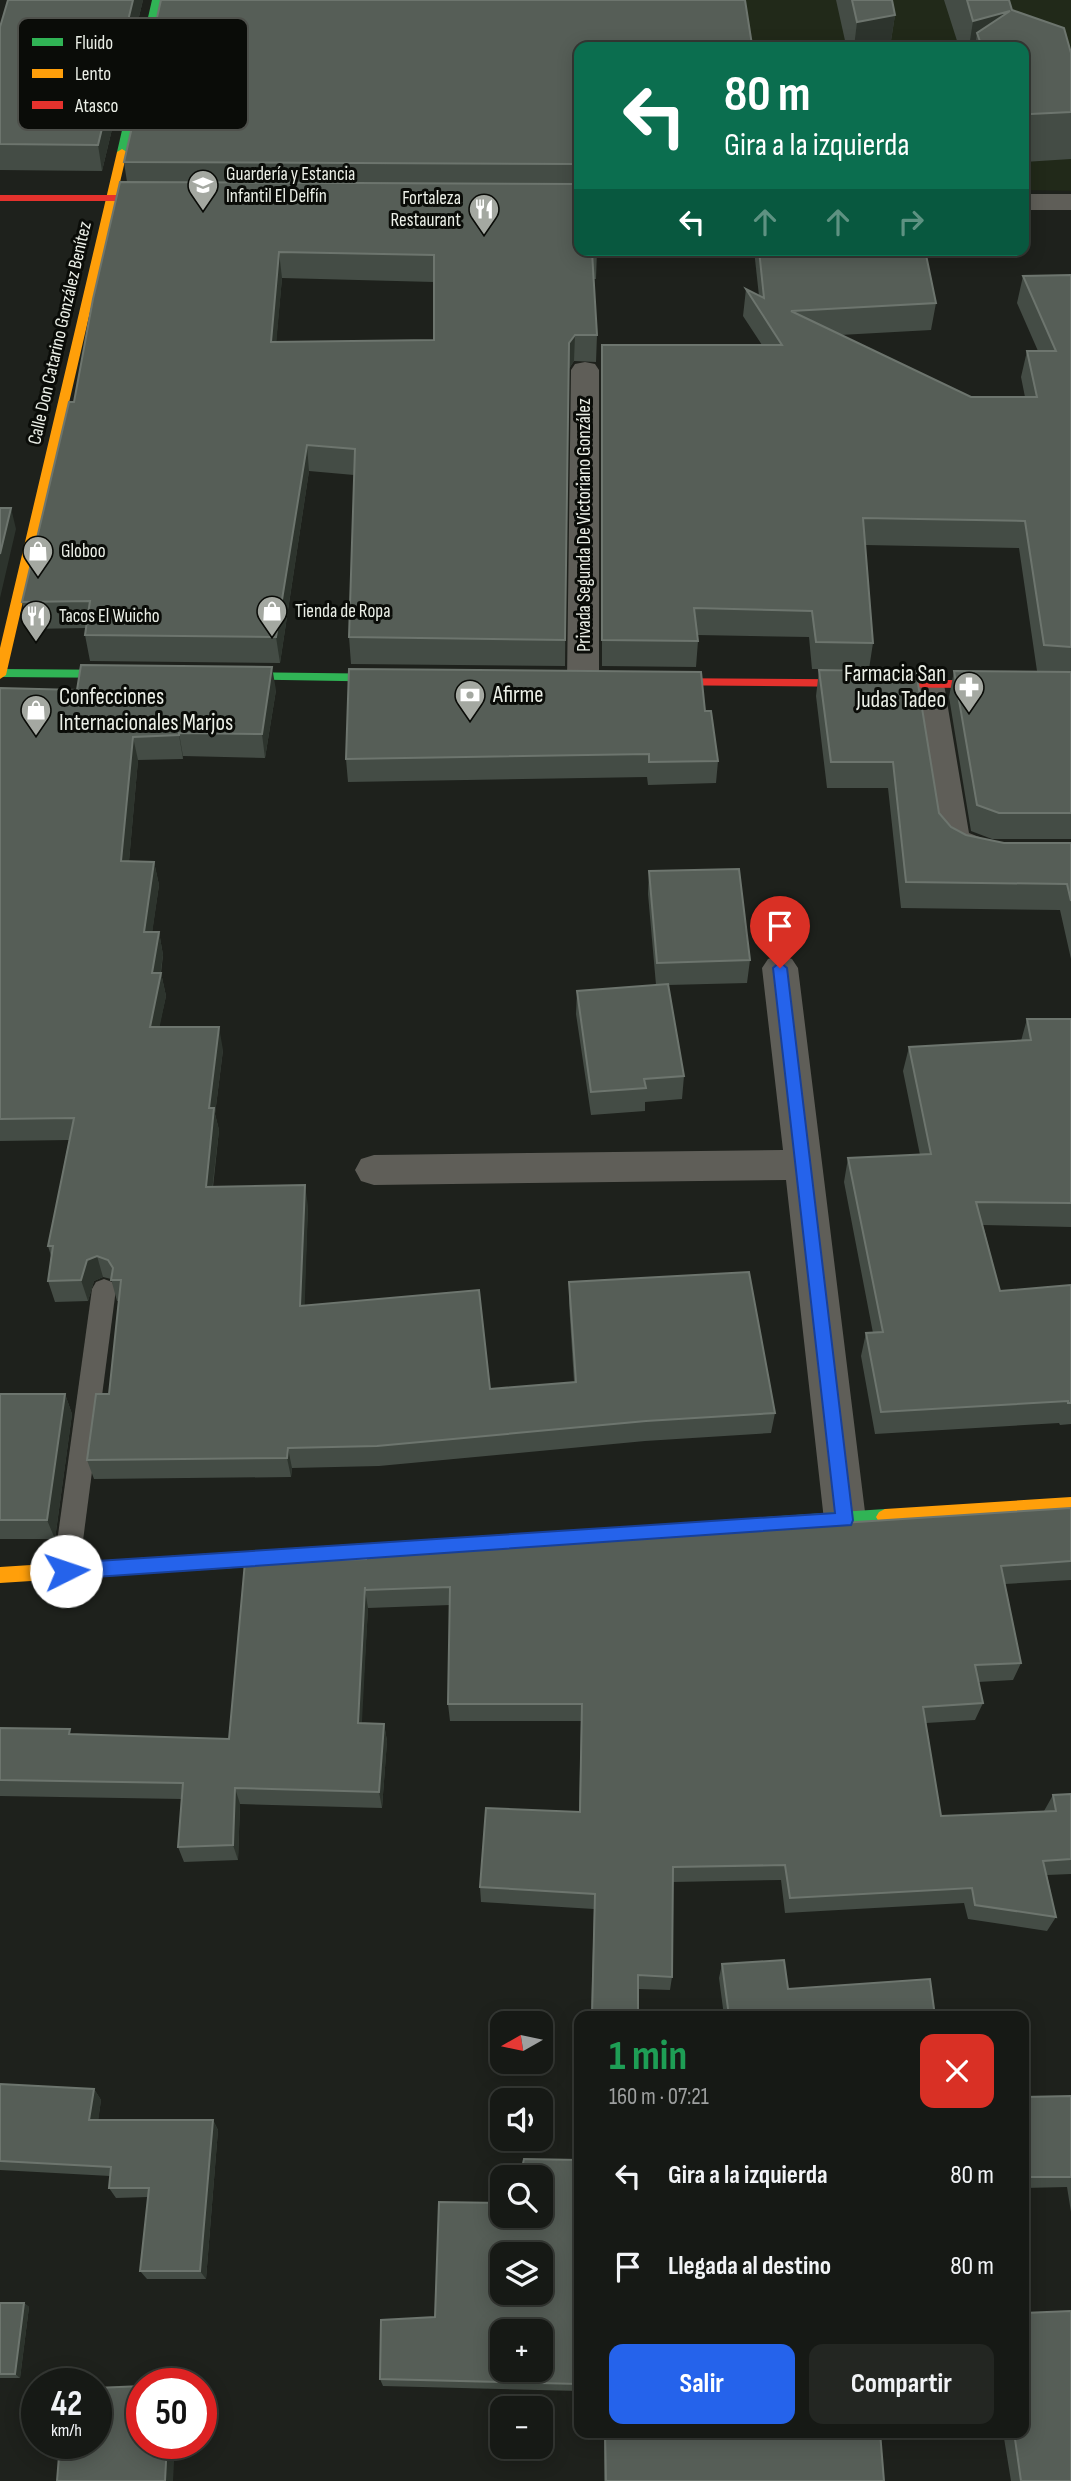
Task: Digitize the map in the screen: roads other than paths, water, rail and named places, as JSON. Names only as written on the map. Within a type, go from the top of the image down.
[{"type":"main road","name":"Calle Don Catarino González Benítez","points":[[153,18],[157,0]]},
{"type":"main road","name":"Calle Don Catarino González Benítez","points":[[0,674],[128,130]]},
{"type":"main road","points":[[0,198],[158,198]]},
{"type":"main road","points":[[0,674],[150,675]]},
{"type":"main road","points":[[206,676],[415,678]]},
{"type":"main road","points":[[638,682],[1071,685]]},
{"type":"main road","points":[[0,1575],[1071,1505]]},
{"type":"street","points":[[1029,202],[1071,202]]},
{"type":"street","name":"Privada Segunda De Victoriano González","points":[[583,681],[585,370]]},
{"type":"street","points":[[928,684],[953,839],[963,848],[978,853],[1071,854]]},
{"type":"street","points":[[780,968],[845,1520]]},
{"type":"street","points":[[374,1170],[803,1165]]},
{"type":"lane","points":[[66,1571],[104,1289]]},
{"type":"place","name":"Guardería y Estancia Infantil El Delfín","points":[[203,212]]},
{"type":"place","name":"Fortaleza Restaurant","points":[[484,236]]},
{"type":"place","name":"Globoo","points":[[38,578]]},
{"type":"place","name":"Tienda de Ropa","points":[[272,638]]},
{"type":"place","name":"Tacos El Wuicho","points":[[36,643]]},
{"type":"place","name":"Farmacia San Judas Tadeo","points":[[969,714]]},
{"type":"place","name":"Afirme","points":[[470,722]]},
{"type":"place","name":"Confecciones Internacionales Marjos","points":[[36,737]]}]
